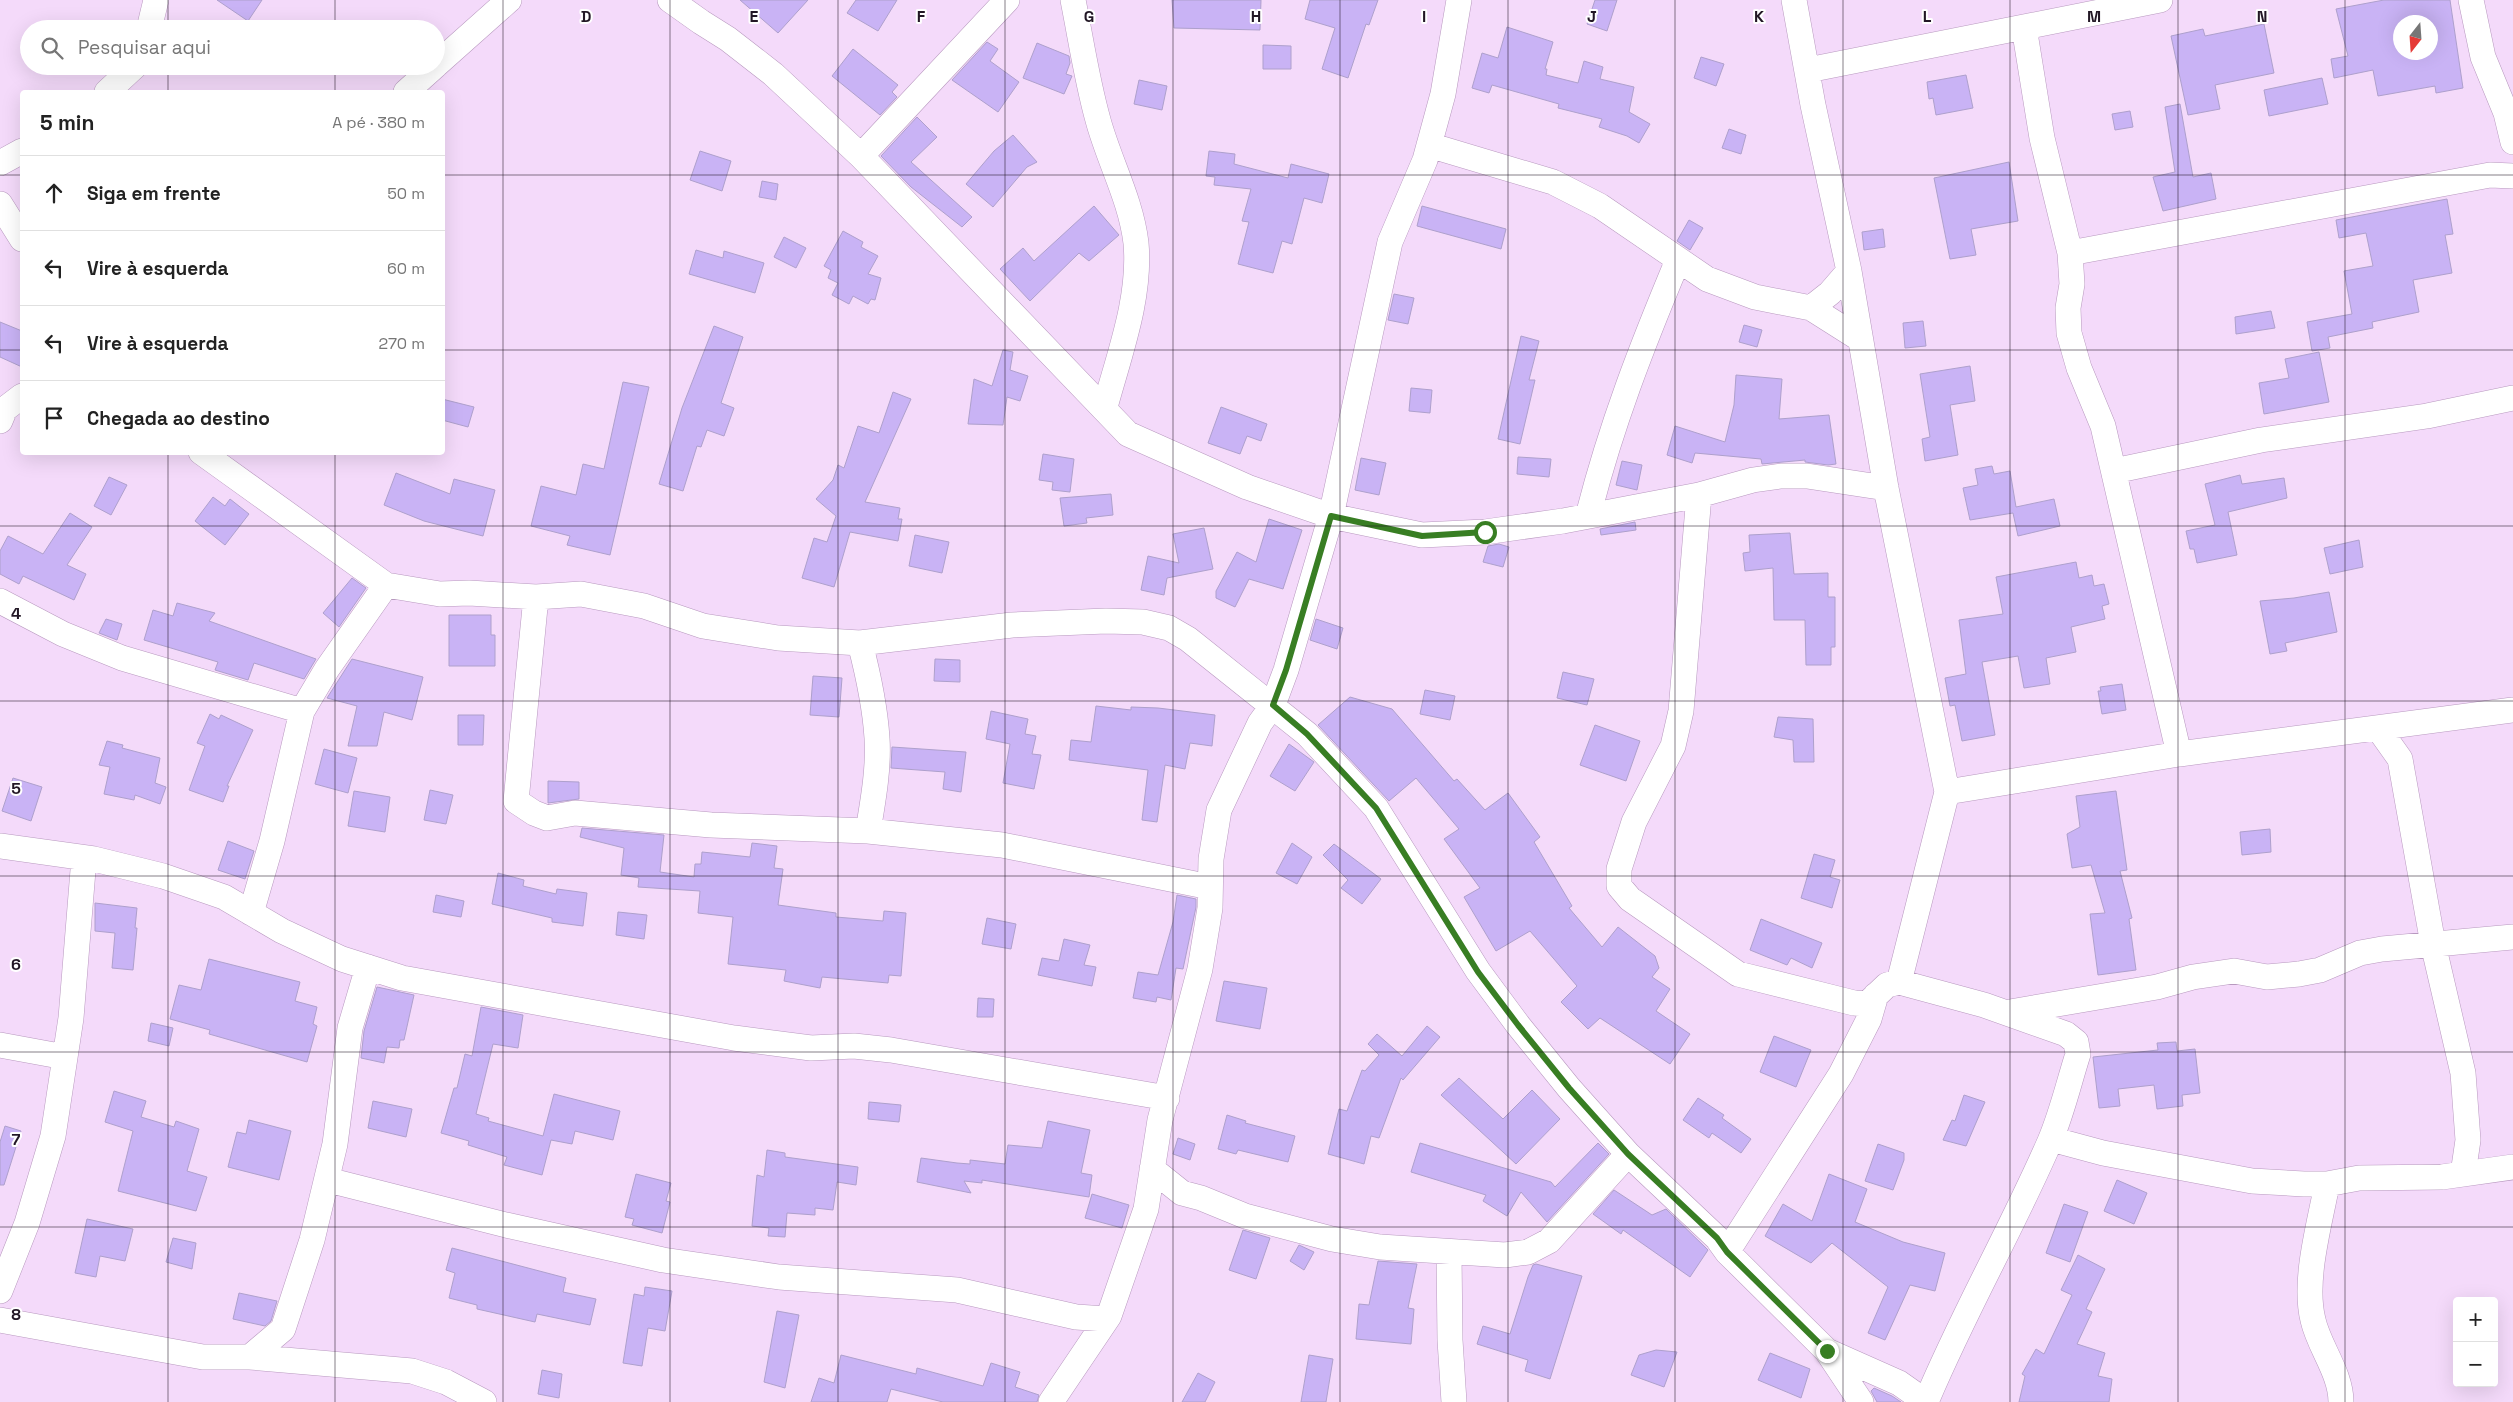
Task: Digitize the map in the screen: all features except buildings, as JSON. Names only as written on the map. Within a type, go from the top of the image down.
[{"type":"street","points":[[151,20],[156,0]]},
{"type":"street","points":[[445,58],[509,0]]},
{"type":"street","points":[[670,0],[728,39],[773,74],[861,156],[965,267],[1105,407],[1128,434],[1247,488],[1331,516],[1422,536],[1485,532],[1588,516],[1699,495],[1753,480],[1781,476],[1807,476],[1886,488]]},
{"type":"street","points":[[861,156],[1007,0]]},
{"type":"street","points":[[1073,0],[1098,120],[1130,210],[1136,244],[1136,279],[1128,325],[1105,407]]},
{"type":"street","points":[[1051,1402],[1106,1319],[1146,1208],[1160,1120],[1200,969],[1210,908],[1211,859],[1219,810],[1260,724],[1273,705],[1286,670],[1331,516],[1390,242],[1425,160],[1443,94],[1460,0]]},
{"type":"street","points":[[1794,0],[1813,105],[1849,271],[1886,488],[1948,792],[1899,982]]},
{"type":"street","points":[[1808,70],[2160,0]]},
{"type":"street","points":[[2471,0],[2483,57],[2506,113],[2513,142]]},
{"type":"street","points":[[2024,27],[2042,138],[2070,253],[2072,284],[2068,308],[2070,333],[2079,368],[2103,426],[2179,754]]},
{"type":"street","points":[[109,90],[125,75]]},
{"type":"street","points":[[408,90],[426,75]]},
{"type":"street","points":[[1429,145],[1553,182],[1600,206],[1707,279],[1755,297],[1811,308],[1860,339]]},
{"type":"street","points":[[0,163],[20,152]]},
{"type":"street","points":[[2070,253],[2490,175],[2513,176]]},
{"type":"street","points":[[0,204],[20,236]]},
{"type":"street","points":[[1588,516],[1604,452],[1641,350],[1678,260]]},
{"type":"street","points":[[1811,308],[1830,293],[1849,271]]},
{"type":"street","points":[[2114,471],[2262,440],[2427,416],[2513,398]]},
{"type":"street","points":[[205,455],[386,585],[440,594],[469,593],[536,597],[581,594],[644,606],[703,626],[736,632],[778,638],[860,643],[1032,623],[1143,622],[1169,628],[1188,639],[1307,734],[1376,808],[1478,972],[1569,1088],[1628,1154],[1717,1238],[1727,1252],[1827,1351],[1861,1402]]},
{"type":"street","points":[[1699,495],[1681,711],[1673,746],[1634,822],[1619,869],[1619,886],[1630,899],[1738,974],[1854,1003],[1867,1004],[1887,985],[1899,982],[2007,1013],[2066,1034],[2076,1042],[2078,1054],[2050,1139],[1990,1268],[1948,1350],[1926,1402],[1899,1383],[1827,1351]]},
{"type":"street","points":[[250,912],[272,841],[302,711],[327,669],[386,585]]},
{"type":"street","points":[[536,597],[516,802],[534,813],[547,818],[575,813],[711,825],[868,831],[1002,845],[1210,887]]},
{"type":"street","points":[[0,601],[63,634],[122,658],[302,711]]},
{"type":"street","points":[[860,643],[872,691],[878,740],[868,831]]},
{"type":"street","points":[[1948,792],[2179,754],[2513,710]]},
{"type":"street","points":[[2400,759],[2417,723]]},
{"type":"street","points":[[2378,728],[2400,759],[2433,944],[2463,1073],[2468,1140],[2463,1174]]},
{"type":"street","points":[[0,846],[84,858],[163,876],[224,897],[282,931],[342,959],[402,978],[734,1038],[811,1048],[854,1046],[891,1050],[1167,1098]]},
{"type":"street","points":[[84,858],[71,1018],[53,1136],[27,1224],[2,1288],[8,1321],[203,1357],[250,1357],[412,1371],[446,1382],[484,1402]]},
{"type":"street","points":[[2007,1013],[2158,988],[2193,977],[2210,974],[2234,971],[2267,977],[2299,974],[2320,970],[2360,953],[2513,937]]},
{"type":"street","points":[[250,1357],[283,1329],[328,1180],[350,1028],[368,967]]},
{"type":"street","points":[[1727,1252],[1842,1074],[1869,1019],[1876,995]]},
{"type":"street","points":[[0,1045],[65,1057]]},
{"type":"street","points":[[2050,1139],[2103,1153],[2252,1182],[2328,1184],[2359,1178],[2442,1177],[2513,1167]]},
{"type":"street","points":[[1152,1169],[1182,1193],[1202,1198],[1244,1216],[1332,1239],[1380,1247],[1449,1253],[1505,1255],[1528,1252],[1549,1241],[1628,1154]]},
{"type":"street","points":[[328,1180],[506,1225],[663,1260],[779,1277],[957,1290],[1076,1317],[1106,1319]]},
{"type":"street","points":[[2328,1184],[2311,1276],[2310,1296],[2317,1335],[2340,1387],[2342,1402]]},
{"type":"street","points":[[1146,1208],[1182,1193]]},
{"type":"street","points":[[1449,1253],[1450,1340],[1454,1402]]},
{"type":"street","points":[[283,1329],[308,1362]]},
{"type":"route","points":[[1485,532],[1422,536],[1331,516],[1286,670],[1273,705],[1307,734],[1376,808],[1410,859],[1478,972],[1569,1088],[1620,1142],[1628,1154],[1717,1238],[1727,1252],[1827,1351]]}]
